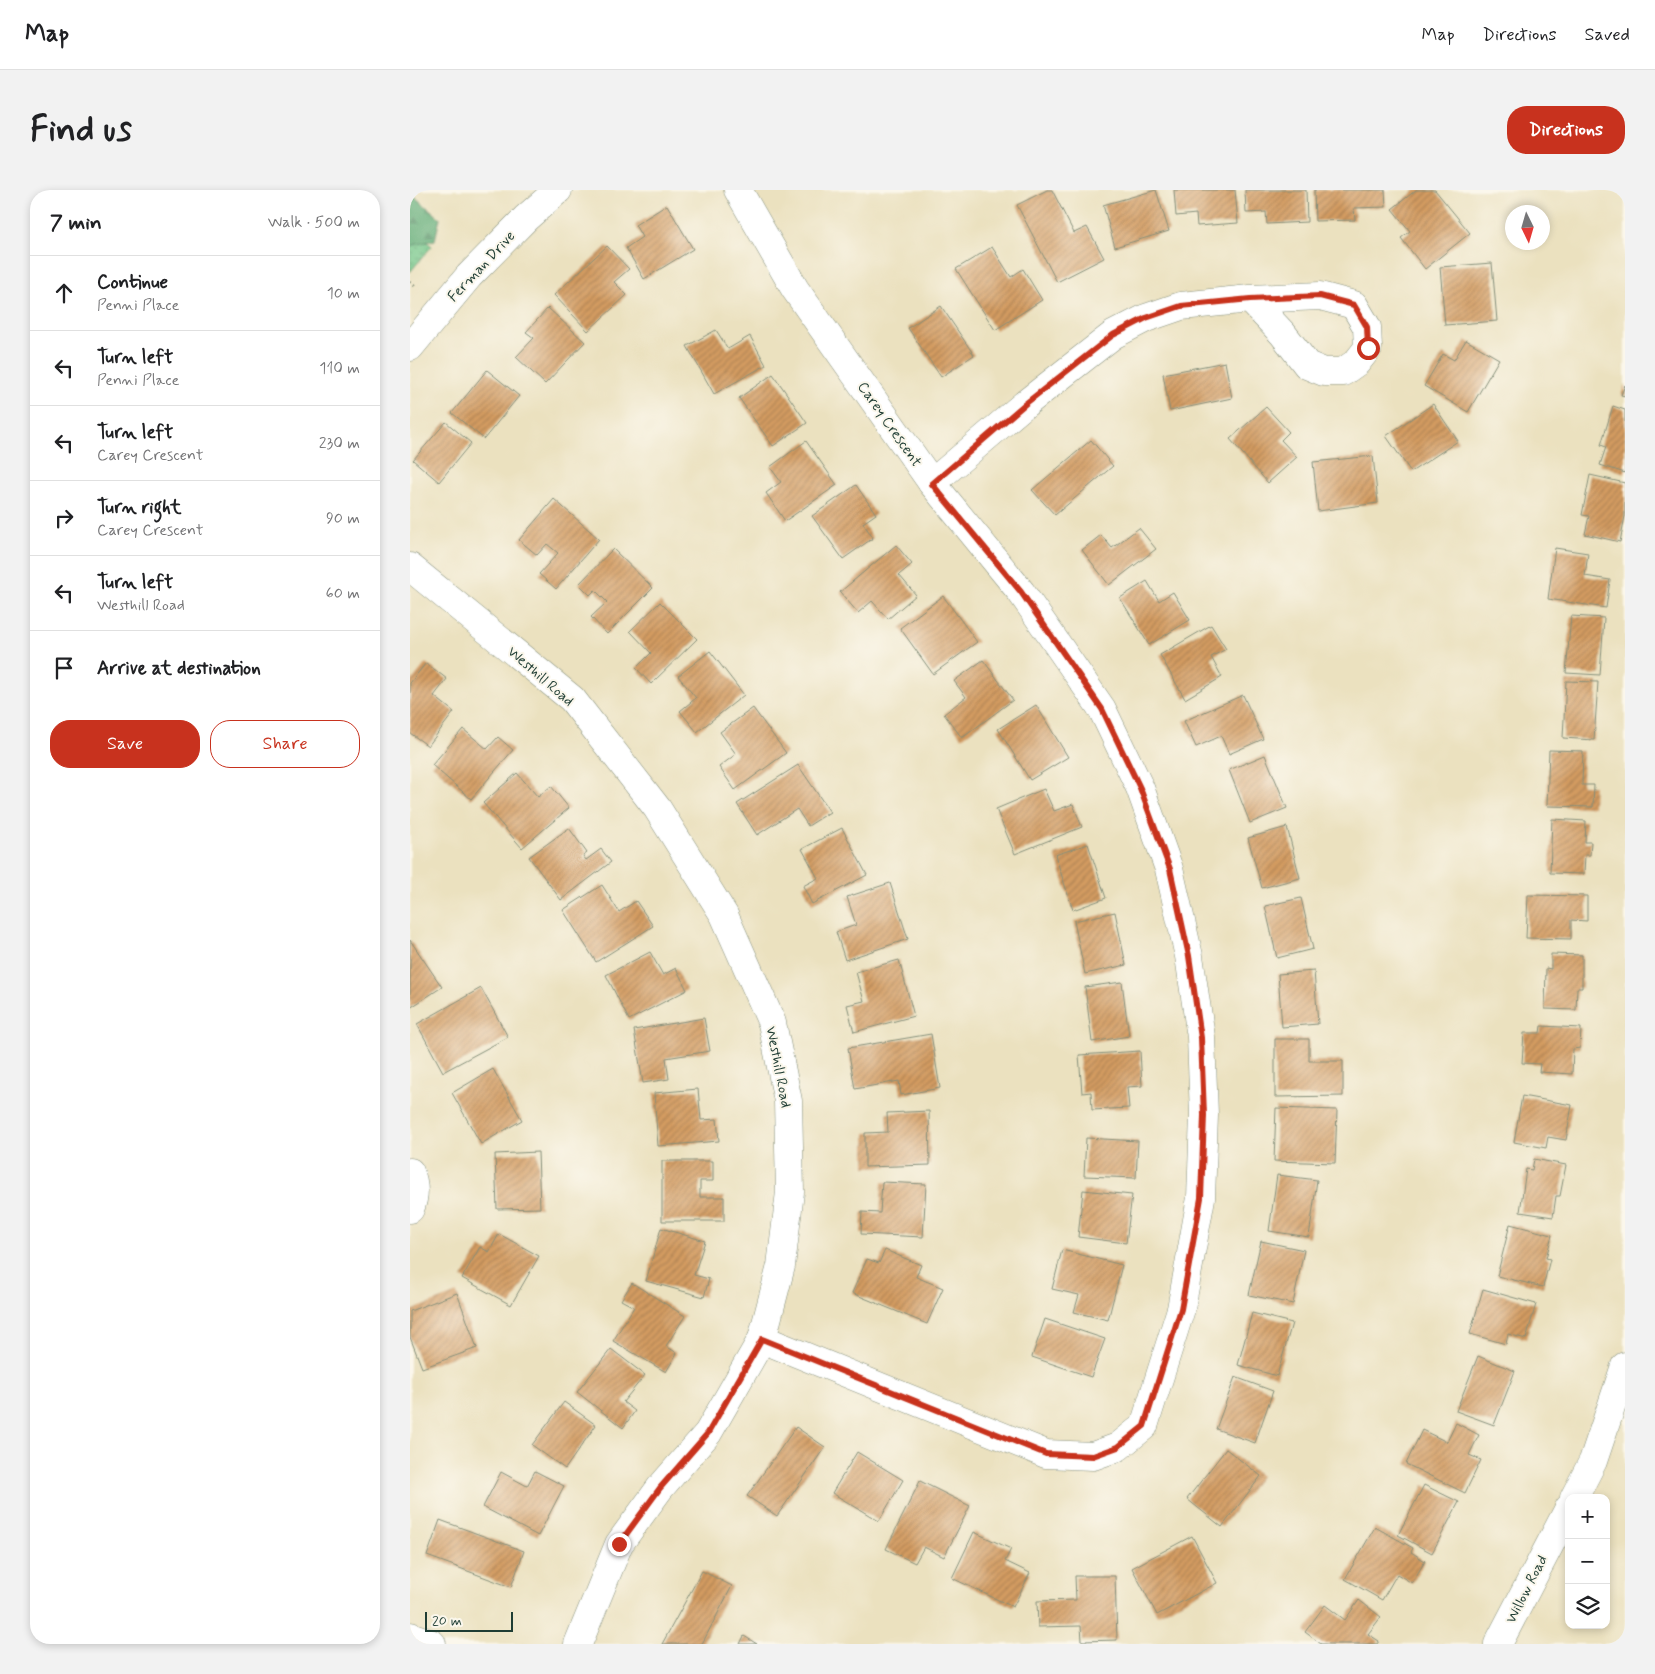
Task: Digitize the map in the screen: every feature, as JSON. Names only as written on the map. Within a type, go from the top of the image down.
[{"type":"street","name":"Ferman Drive","points":[[410,347],[469,276],[526,218],[558,190]]},
{"type":"street","name":"Carey Crescent","points":[[738,190],[795,289],[932,484],[1021,592],[1102,709],[1140,788],[1170,869],[1189,956],[1201,1038],[1204,1115],[1201,1198],[1181,1309],[1144,1426],[1118,1447],[1093,1456],[1046,1454],[762,1339]]},
{"type":"street","points":[[932,484],[1025,404],[1113,335],[1146,318],[1181,306],[1250,299]]},
{"type":"street","name":"Westhill Road","points":[[410,567],[572,699],[657,808],[724,915],[772,1023],[788,1101],[789,1201],[782,1266],[762,1339],[708,1433],[660,1488],[619,1544],[578,1644]]},
{"type":"street","points":[[410,1172],[413,1179],[413,1200],[410,1208]]},
{"type":"street","points":[[1576,1494],[1593,1461],[1625,1366]]},
{"type":"street","name":"Willow Road","points":[[1498,1644],[1565,1516]]},
{"type":"street","points":[[410,1636],[432,1644]]},
{"type":"path","points":[[410,282],[415,286]]},
{"type":"green space","points":[[410,193],[440,218],[435,240],[410,246]]},
{"type":"green space","points":[[410,229],[432,246],[410,272]]},
{"type":"building","points":[[1047,190],[1052,190],[1074,233],[1087,227],[1104,258],[1057,282],[1017,205]]},
{"type":"building","points":[[1156,190],[1169,231],[1115,247],[1103,205]]},
{"type":"building","points":[[1174,190],[1235,190],[1238,223],[1197,226],[1196,214],[1176,216]]},
{"type":"building","points":[[1245,190],[1306,190],[1307,222],[1267,224],[1266,212],[1246,213]]},
{"type":"building","points":[[1314,190],[1385,190],[1386,207],[1354,208],[1355,220],[1315,221]]},
{"type":"building","points":[[1416,190],[1435,190],[1470,233],[1425,269],[1401,238],[1410,231],[1392,209]]},
{"type":"building","points":[[667,205],[693,249],[644,279],[626,248],[642,237],[635,225]]},
{"type":"building","points":[[607,246],[629,269],[614,282],[627,295],[588,331],[554,295]]},
{"type":"building","points":[[992,247],[1011,277],[1023,269],[1042,300],[995,330],[956,269]]},
{"type":"building","points":[[1492,263],[1497,321],[1445,325],[1440,267]]},
{"type":"building","points":[[941,306],[974,355],[941,377],[908,328]]},
{"type":"building","points":[[548,308],[585,342],[545,384],[516,357],[534,338],[526,332]]},
{"type":"building","points":[[716,330],[728,349],[750,336],[766,365],[714,394],[687,346]]},
{"type":"building","points":[[1466,340],[1499,359],[1468,412],[1424,386],[1443,354],[1454,360]]},
{"type":"building","points":[[1225,362],[1232,398],[1170,411],[1163,374]]},
{"type":"building","points":[[487,370],[519,396],[484,439],[452,413]]},
{"type":"building","points":[[773,374],[807,423],[773,446],[739,398]]},
{"type":"building","points":[[1625,385],[1625,396],[1621,395]]},
{"type":"building","points":[[1433,404],[1458,441],[1411,472],[1386,436]]},
{"type":"building","points":[[1613,406],[1625,410],[1625,473],[1600,465],[1606,447],[1601,445]]},
{"type":"building","points":[[1266,407],[1289,432],[1281,440],[1297,457],[1268,483],[1230,439]]},
{"type":"building","points":[[446,422],[471,443],[439,482],[413,460]]},
{"type":"building","points":[[1091,440],[1113,466],[1055,515],[1032,490]]},
{"type":"building","points":[[806,441],[837,485],[785,521],[766,493],[781,482],[770,467]]},
{"type":"building","points":[[1373,456],[1378,503],[1318,511],[1313,462]]},
{"type":"building","points":[[1590,475],[1625,483],[1625,516],[1620,542],[1585,534],[1589,516],[1582,515]]},
{"type":"building","points":[[856,485],[876,514],[863,523],[873,538],[843,559],[812,516]]},
{"type":"building","points":[[554,499],[599,539],[556,589],[539,574],[558,553],[547,544],[537,555],[519,540]]},
{"type":"building","points":[[1139,528],[1156,549],[1109,585],[1082,550],[1101,535],[1112,548]]},
{"type":"building","points":[[896,545],[912,564],[899,575],[916,595],[888,619],[872,601],[858,613],[840,592]]},
{"type":"building","points":[[1555,548],[1588,553],[1585,576],[1610,580],[1606,608],[1548,599]]},
{"type":"building","points":[[613,549],[653,588],[607,634],[591,617],[607,602],[595,590],[590,595],[579,584]]},
{"type":"building","points":[[1147,581],[1159,601],[1173,592],[1190,620],[1149,645],[1120,598]]},
{"type":"building","points":[[943,596],[977,642],[933,674],[900,628]]},
{"type":"building","points":[[660,602],[697,639],[651,684],[636,668],[651,653],[630,631]]},
{"type":"building","points":[[1571,616],[1604,618],[1600,675],[1566,673]]},
{"type":"building","points":[[1211,625],[1226,649],[1211,657],[1222,677],[1185,699],[1160,655]]},
{"type":"building","points":[[710,651],[744,695],[697,732],[680,711],[696,698],[678,676]]},
{"type":"building","points":[[983,660],[1013,700],[962,738],[944,714],[966,697],[954,681]]},
{"type":"building","points":[[426,663],[447,679],[434,696],[454,712],[428,746],[410,733],[410,683]]},
{"type":"building","points":[[1566,681],[1598,682],[1594,740],[1563,738]]},
{"type":"building","points":[[1243,695],[1263,739],[1229,754],[1221,736],[1196,747],[1184,721]]},
{"type":"building","points":[[1036,705],[1068,757],[1030,780],[998,729]]},
{"type":"building","points":[[753,708],[786,753],[735,790],[719,767],[736,754],[720,732]]},
{"type":"building","points":[[463,729],[487,749],[498,737],[513,750],[471,799],[432,765]]},
{"type":"building","points":[[1549,750],[1583,751],[1582,785],[1594,785],[1593,807],[1547,806]]},
{"type":"building","points":[[1265,755],[1287,808],[1250,823],[1229,770]]},
{"type":"building","points":[[798,765],[830,812],[808,826],[797,809],[757,835],[737,804]]},
{"type":"building","points":[[517,773],[538,797],[551,786],[569,808],[522,848],[483,803]]},
{"type":"building","points":[[1044,789],[1054,811],[1073,804],[1082,827],[1015,854],[996,809]]},
{"type":"building","points":[[1552,819],[1586,821],[1585,842],[1591,842],[1590,855],[1585,855],[1584,874],[1550,873]]},
{"type":"building","points":[[1287,827],[1300,878],[1262,888],[1248,838]]},
{"type":"building","points":[[569,828],[587,853],[583,856],[586,860],[601,849],[611,862],[561,900],[529,857]]},
{"type":"building","points":[[842,828],[867,875],[812,904],[803,886],[818,878],[802,849]]},
{"type":"building","points":[[1088,844],[1106,898],[1073,910],[1055,855]]},
{"type":"building","points":[[890,883],[908,939],[845,960],[836,932],[856,925],[847,897]]},
{"type":"building","points":[[602,885],[619,912],[636,901],[653,926],[596,962],[563,910]]},
{"type":"building","points":[[1528,895],[1587,896],[1587,921],[1571,920],[1571,939],[1526,938]]},
{"type":"building","points":[[1301,898],[1313,949],[1277,958],[1265,906]]},
{"type":"building","points":[[1115,912],[1126,965],[1085,974],[1074,921]]},
{"type":"building","points":[[410,940],[442,987],[410,1008]]},
{"type":"building","points":[[650,952],[663,975],[676,968],[687,990],[629,1020],[606,975]]},
{"type":"building","points":[[1551,954],[1582,955],[1582,988],[1577,988],[1576,1010],[1545,1009],[1546,968],[1551,969]]},
{"type":"building","points":[[899,960],[914,1016],[854,1032],[847,1005],[864,1001],[856,972]]},
{"type":"building","points":[[1314,971],[1318,1024],[1282,1027],[1278,974]]},
{"type":"building","points":[[1122,982],[1129,1036],[1092,1042],[1085,987]]},
{"type":"building","points":[[481,988],[508,1037],[443,1072],[417,1024]]},
{"type":"building","points":[[704,1018],[710,1051],[666,1058],[669,1079],[643,1083],[634,1030]]},
{"type":"building","points":[[1541,1026],[1581,1028],[1580,1048],[1573,1049],[1572,1074],[1539,1072],[1540,1064],[1522,1063],[1524,1033],[1540,1033]]},
{"type":"building","points":[[931,1034],[940,1088],[901,1095],[899,1081],[855,1089],[848,1048]]},
{"type":"building","points":[[1275,1039],[1309,1039],[1309,1061],[1343,1061],[1343,1096],[1275,1097]]},
{"type":"building","points":[[1140,1051],[1142,1086],[1127,1087],[1129,1108],[1092,1110],[1091,1092],[1082,1093],[1079,1055]]},
{"type":"building","points":[[493,1069],[522,1120],[481,1144],[452,1093]]},
{"type":"building","points":[[698,1089],[701,1120],[717,1119],[719,1141],[658,1146],[654,1093]]},
{"type":"building","points":[[1522,1096],[1572,1105],[1566,1140],[1548,1137],[1546,1148],[1514,1142]]},
{"type":"building","points":[[1276,1108],[1337,1110],[1335,1163],[1274,1161]]},
{"type":"building","points":[[929,1111],[930,1165],[865,1167],[865,1133],[888,1132],[887,1113]]},
{"type":"building","points":[[1086,1138],[1138,1141],[1136,1178],[1084,1176]]},
{"type":"building","points":[[538,1152],[540,1208],[497,1209],[495,1154]]},
{"type":"building","points":[[1534,1159],[1566,1165],[1560,1196],[1556,1196],[1553,1217],[1520,1212],[1526,1169],[1532,1170]]},
{"type":"building","points":[[662,1161],[713,1161],[713,1181],[700,1181],[700,1197],[724,1197],[724,1221],[662,1221]]},
{"type":"building","points":[[1277,1175],[1317,1180],[1309,1237],[1269,1231]]},
{"type":"building","points":[[882,1182],[926,1184],[923,1237],[861,1234],[862,1212],[880,1213]]},
{"type":"building","points":[[1083,1190],[1132,1195],[1126,1243],[1078,1237]]},
{"type":"building","points":[[1510,1224],[1552,1235],[1546,1258],[1550,1259],[1543,1287],[1497,1276]]},
{"type":"building","points":[[661,1228],[705,1241],[694,1275],[709,1279],[704,1297],[646,1281]]},
{"type":"building","points":[[499,1234],[539,1256],[511,1305],[462,1278],[480,1247],[489,1252]]},
{"type":"building","points":[[1261,1241],[1304,1250],[1293,1304],[1249,1295]]},
{"type":"building","points":[[885,1250],[921,1265],[916,1277],[943,1288],[927,1324],[852,1293],[867,1259],[879,1263]]},
{"type":"building","points":[[1062,1250],[1122,1265],[1108,1320],[1074,1312],[1079,1295],[1052,1289]]},
{"type":"building","points":[[632,1283],[685,1316],[666,1346],[677,1353],[666,1372],[613,1341],[634,1307],[621,1300]]},
{"type":"building","points":[[1483,1289],[1536,1304],[1526,1339],[1508,1334],[1506,1344],[1470,1334]]},
{"type":"building","points":[[457,1293],[477,1348],[422,1368],[410,1337],[410,1311]]},
{"type":"building","points":[[1252,1313],[1292,1323],[1277,1376],[1238,1365]]},
{"type":"building","points":[[1045,1319],[1105,1339],[1091,1377],[1032,1357]]},
{"type":"building","points":[[611,1349],[645,1375],[623,1402],[635,1411],[623,1428],[577,1392]]},
{"type":"building","points":[[1478,1356],[1515,1371],[1494,1425],[1456,1411]]},
{"type":"building","points":[[1235,1377],[1273,1391],[1255,1443],[1216,1429]]},
{"type":"building","points":[[564,1402],[596,1425],[565,1469],[532,1445]]},
{"type":"building","points":[[1456,1423],[1479,1435],[1469,1455],[1481,1460],[1465,1493],[1406,1464],[1422,1430],[1447,1442]]},
{"type":"building","points":[[796,1427],[825,1447],[777,1516],[747,1496]]},
{"type":"building","points":[[1226,1449],[1261,1476],[1222,1527],[1187,1499]]},
{"type":"building","points":[[857,1452],[903,1480],[879,1521],[832,1493]]},
{"type":"building","points":[[535,1471],[564,1486],[538,1536],[483,1507],[501,1472],[527,1486]]},
{"type":"building","points":[[920,1481],[970,1506],[944,1557],[924,1547],[915,1563],[886,1549]]},
{"type":"building","points":[[1424,1485],[1459,1502],[1432,1553],[1398,1535]]},
{"type":"building","points":[[440,1520],[524,1551],[511,1587],[427,1556]]},
{"type":"building","points":[[1375,1527],[1413,1548],[1411,1552],[1425,1561],[1412,1583],[1397,1574],[1382,1600],[1345,1579]]},
{"type":"building","points":[[974,1532],[1011,1549],[1005,1561],[1030,1573],[1013,1607],[952,1578]]},
{"type":"building","points":[[1192,1536],[1217,1583],[1157,1615],[1132,1568]]},
{"type":"building","points":[[702,1571],[732,1586],[702,1644],[662,1644]]},
{"type":"building","points":[[1075,1576],[1115,1576],[1117,1640],[1082,1641],[1081,1626],[1038,1627],[1037,1601],[1076,1600]]},
{"type":"building","points":[[1359,1600],[1381,1617],[1368,1634],[1379,1641],[1377,1644],[1321,1644],[1305,1632],[1325,1605],[1345,1620]]},
{"type":"building","points":[[744,1636],[757,1644],[740,1644]]},
{"type":"route","points":[[619,1544],[660,1488],[708,1433],[762,1339],[1046,1454],[1093,1456],[1118,1447],[1144,1426],[1181,1309],[1201,1198],[1204,1115],[1201,1038],[1189,956],[1170,869],[1140,788],[1102,709],[1021,592],[932,484],[1025,404],[1113,335],[1146,318],[1181,306],[1250,299],[1320,296],[1354,305],[1367,327],[1368,348]]}]
